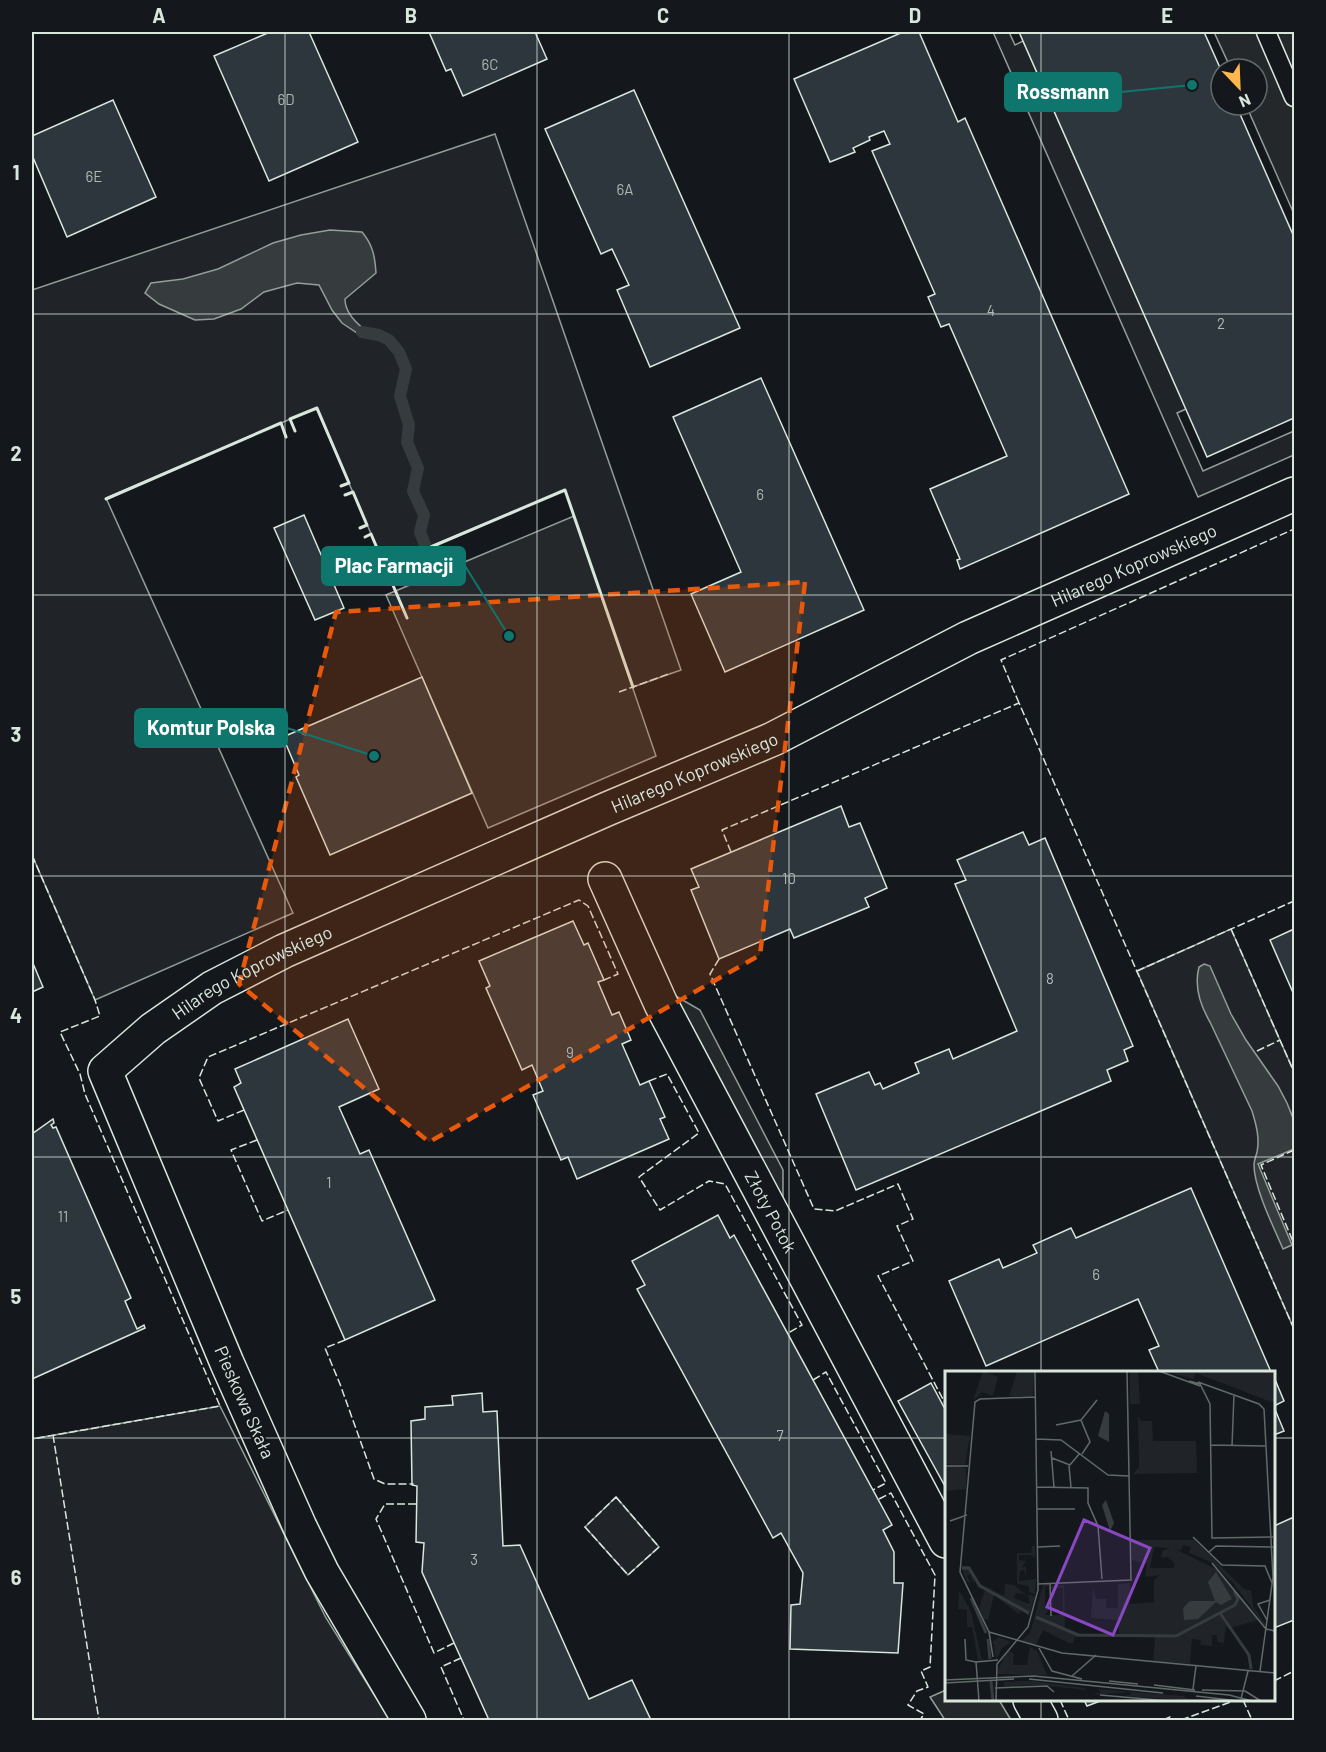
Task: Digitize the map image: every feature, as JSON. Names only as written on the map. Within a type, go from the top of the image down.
[{"type":"street","name":"Hilarego Koprowskiego","points":[[105,1071],[153,1029],[212,988],[284,951],[607,809],[773,739],[968,638],[1294,494]]},
{"type":"street","name":"Złoty Potok","points":[[605,879],[661,1004],[945,1539]]},
{"type":"street","name":"Pieskowa Skała","points":[[105,1071],[227,1363],[300,1527],[322,1572],[410,1720]]},
{"type":"street","points":[[1031,1701],[1041,1720]]},
{"type":"lane","points":[[1266,32],[1294,97]]},
{"type":"highlighted area","points":[[805,582],[760,955],[429,1142],[239,984],[336,612]]},
{"type":"shaded area","points":[[993,32],[1009,32],[1015,45],[1023,41],[1186,409],[1177,413],[1203,471],[1294,431],[1294,455],[1198,497]]},
{"type":"shaded area","points":[[1214,32],[1294,32],[1294,214],[1251,117],[1269,117],[1269,57],[1225,57]]},
{"type":"shaded area","points":[[495,134],[681,670],[633,687],[565,490],[431,546],[434,554],[403,567],[397,554],[383,561],[316,408],[106,498],[293,913],[95,1000],[32,855],[32,290]]},
{"type":"shaded area","points":[[330,230],[362,232],[373,251],[376,273],[345,299],[345,304],[354,320],[364,329],[360,335],[342,323],[332,310],[319,285],[297,283],[264,292],[241,309],[214,319],[195,320],[159,304],[145,293],[151,283],[183,279],[218,269],[273,243]]},
{"type":"shaded area","points":[[574,516],[656,756],[488,828],[386,595]]},
{"type":"shaded area","points":[[1231,929],[1294,1072],[1294,1329],[1137,971]]},
{"type":"shaded area","points":[[1204,964],[1210,966],[1231,1014],[1278,1086],[1293,1118],[1294,1149],[1258,1164],[1292,1245],[1283,1249],[1257,1185],[1254,1163],[1258,1142],[1252,1111],[1203,1009],[1199,995],[1197,981],[1199,967]]},
{"type":"shaded area","points":[[674,995],[700,1010],[783,1170],[783,1201]]},
{"type":"shaded area","points":[[220,1406],[326,1618],[390,1720],[32,1720],[32,1439]]},
{"type":"shaded area","points":[[616,1497],[659,1547],[628,1575],[585,1527]]},
{"type":"shaded area","points":[[945,1690],[945,1701],[1000,1701],[1011,1720],[945,1720],[930,1697]]},
{"type":"building","points":[[270,32],[309,32],[358,142],[269,181],[214,56]]},
{"type":"building","points":[[429,32],[535,32],[547,59],[463,96],[451,69],[446,71]]},
{"type":"building","points":[[903,32],[919,32],[958,122],[965,118],[1129,494],[960,569],[957,560],[960,559],[930,489],[1007,456],[949,324],[941,327],[928,297],[935,294],[872,151],[890,144],[884,131],[869,137],[870,140],[853,148],[855,152],[830,162],[794,79]]},
{"type":"building","points":[[1019,32],[1204,32],[1215,57],[1209,57],[1209,117],[1241,117],[1294,237],[1294,418],[1207,457]]},
{"type":"building","points":[[634,90],[740,328],[650,367],[617,290],[629,285],[612,249],[601,254],[545,129]]},
{"type":"building","points":[[113,100],[156,197],[67,237],[32,155],[32,136]]},
{"type":"building","points":[[761,378],[864,610],[725,672],[691,594],[741,572],[673,417]]},
{"type":"building","points":[[304,515],[344,608],[315,620],[274,528]]},
{"type":"building","points":[[422,677],[472,793],[330,855],[296,777],[299,775],[283,737]]},
{"type":"building","points":[[841,806],[849,827],[860,823],[887,888],[865,898],[869,907],[794,938],[790,929],[719,959],[691,890],[699,887],[691,869]]},
{"type":"building","points":[[1023,832],[1029,845],[1045,838],[1133,1046],[1124,1050],[1128,1061],[1107,1070],[1111,1081],[856,1190],[816,1094],[869,1072],[875,1085],[880,1083],[883,1089],[919,1073],[915,1063],[949,1049],[953,1059],[1017,1031],[955,884],[966,880],[957,860]]},
{"type":"building","points":[[573,921],[584,945],[588,943],[604,980],[598,982],[612,1015],[619,1012],[631,1040],[622,1044],[640,1085],[649,1081],[665,1117],[660,1119],[669,1139],[577,1179],[568,1157],[561,1160],[533,1095],[543,1091],[532,1065],[522,1070],[486,988],[490,986],[479,961]]},
{"type":"building","points":[[1294,929],[1294,995],[1270,940]]},
{"type":"building","points":[[32,961],[43,987],[32,992]]},
{"type":"building","points":[[348,1019],[379,1089],[339,1107],[360,1154],[369,1150],[435,1300],[345,1340],[234,1087],[241,1083],[235,1069]]},
{"type":"building","points":[[53,1119],[54,1123],[51,1125],[53,1128],[56,1127],[131,1298],[125,1301],[137,1329],[144,1325],[145,1328],[32,1379],[32,1134]]},
{"type":"building","points":[[1191,1188],[1271,1371],[1159,1371],[1149,1350],[1159,1346],[1138,1299],[986,1366],[949,1281],[999,1259],[1003,1268],[1037,1253],[1033,1245],[1071,1228],[1076,1238]]},
{"type":"building","points":[[718,1215],[730,1238],[734,1235],[892,1525],[883,1530],[894,1552],[894,1583],[903,1583],[898,1653],[790,1649],[791,1605],[800,1604],[803,1573],[781,1533],[773,1538],[637,1289],[645,1285],[632,1261]]},
{"type":"building","points":[[1275,1379],[1284,1401],[1275,1406]]},
{"type":"building","points":[[931,1383],[945,1409],[945,1486],[898,1401]]},
{"type":"building","points":[[482,1393],[483,1412],[497,1411],[503,1546],[520,1545],[589,1699],[632,1680],[651,1720],[489,1720],[422,1572],[424,1543],[416,1542],[417,1486],[412,1485],[411,1421],[425,1419],[425,1407],[453,1405],[452,1396]]},
{"type":"building","points":[[1275,1409],[1284,1431],[1275,1435]]},
{"type":"building","points":[[1294,1517],[1294,1620],[1275,1628],[1275,1526]]},
{"type":"building","points":[[1084,1701],[1100,1701],[1087,1706]]},
{"type":"waterway","points":[[362,332],[379,335],[389,340],[399,352],[406,369],[400,396],[409,425],[407,442],[418,468],[413,491],[424,515],[420,532],[427,550]]},
{"type":"fence","points":[[1019,703],[1001,660],[1294,529]]},
{"type":"fence","points":[[619,692],[671,673]]},
{"type":"fence","points":[[731,852],[722,830],[1019,703],[1294,1329]]},
{"type":"fence","points":[[32,855],[100,1016],[60,1032],[80,1074],[85,1094],[220,1406],[32,1439]]},
{"type":"fence","points":[[244,1110],[218,1121],[199,1078],[208,1057],[579,900],[588,906],[618,974],[604,980]]},
{"type":"fence","points":[[1137,971],[1294,901]]},
{"type":"fence","points":[[1231,929],[1294,1072]]},
{"type":"fence","points":[[719,959],[710,974],[814,1209],[835,1211],[898,1184],[913,1219],[897,1226],[913,1261],[878,1276],[945,1403]]},
{"type":"fence","points":[[1257,1051],[1280,1040]]},
{"type":"fence","points":[[649,1081],[667,1074],[699,1133],[639,1177],[660,1210],[709,1181],[725,1184],[802,1325],[788,1333]]},
{"type":"fence","points":[[257,1140],[231,1150],[262,1221],[288,1210]]},
{"type":"fence","points":[[1294,1150],[1261,1165],[1294,1244]]},
{"type":"fence","points":[[345,1340],[325,1348],[374,1479],[385,1484],[412,1485]]},
{"type":"fence","points":[[813,1380],[826,1372],[886,1483],[873,1490]]},
{"type":"fence","points":[[53,1435],[99,1720]]},
{"type":"fence","points":[[879,1499],[891,1493],[935,1575],[930,1667],[921,1671],[928,1687],[917,1691],[908,1705],[924,1714],[920,1720]]},
{"type":"fence","points":[[616,1497],[659,1547],[628,1575],[585,1527],[616,1497]]},
{"type":"fence","points":[[416,1504],[385,1504],[376,1519],[434,1653],[454,1643]]},
{"type":"fence","points":[[461,1658],[441,1667],[464,1720]]},
{"type":"fence","points":[[1275,1680],[1294,1671]]},
{"type":"fence","points":[[1060,1701],[1069,1720]]},
{"type":"fence","points":[[1181,1720],[1233,1701]]},
{"type":"fence","points":[[1243,1701],[1252,1720]]},
{"type":"fence","points":[[1163,1720],[1170,1717],[1173,1720]]},
{"type":"wall","points":[[295,431],[290,419],[317,408],[349,483],[341,486]]},
{"type":"wall","points":[[106,499],[281,423],[286,437]]},
{"type":"wall","points":[[397,554],[403,567],[434,554],[431,547],[565,490],[633,687]]},
{"type":"wall","points":[[345,495],[353,492],[367,525],[360,528]]},
{"type":"wall","points":[[365,537],[371,534],[407,618]]},
{"type":"place","name":"Rossmann","points":[[1192,85]]},
{"type":"place","name":"Plac Farmacji","points":[[509,636]]},
{"type":"place","name":"Komtur Polska","points":[[374,756]]}]
